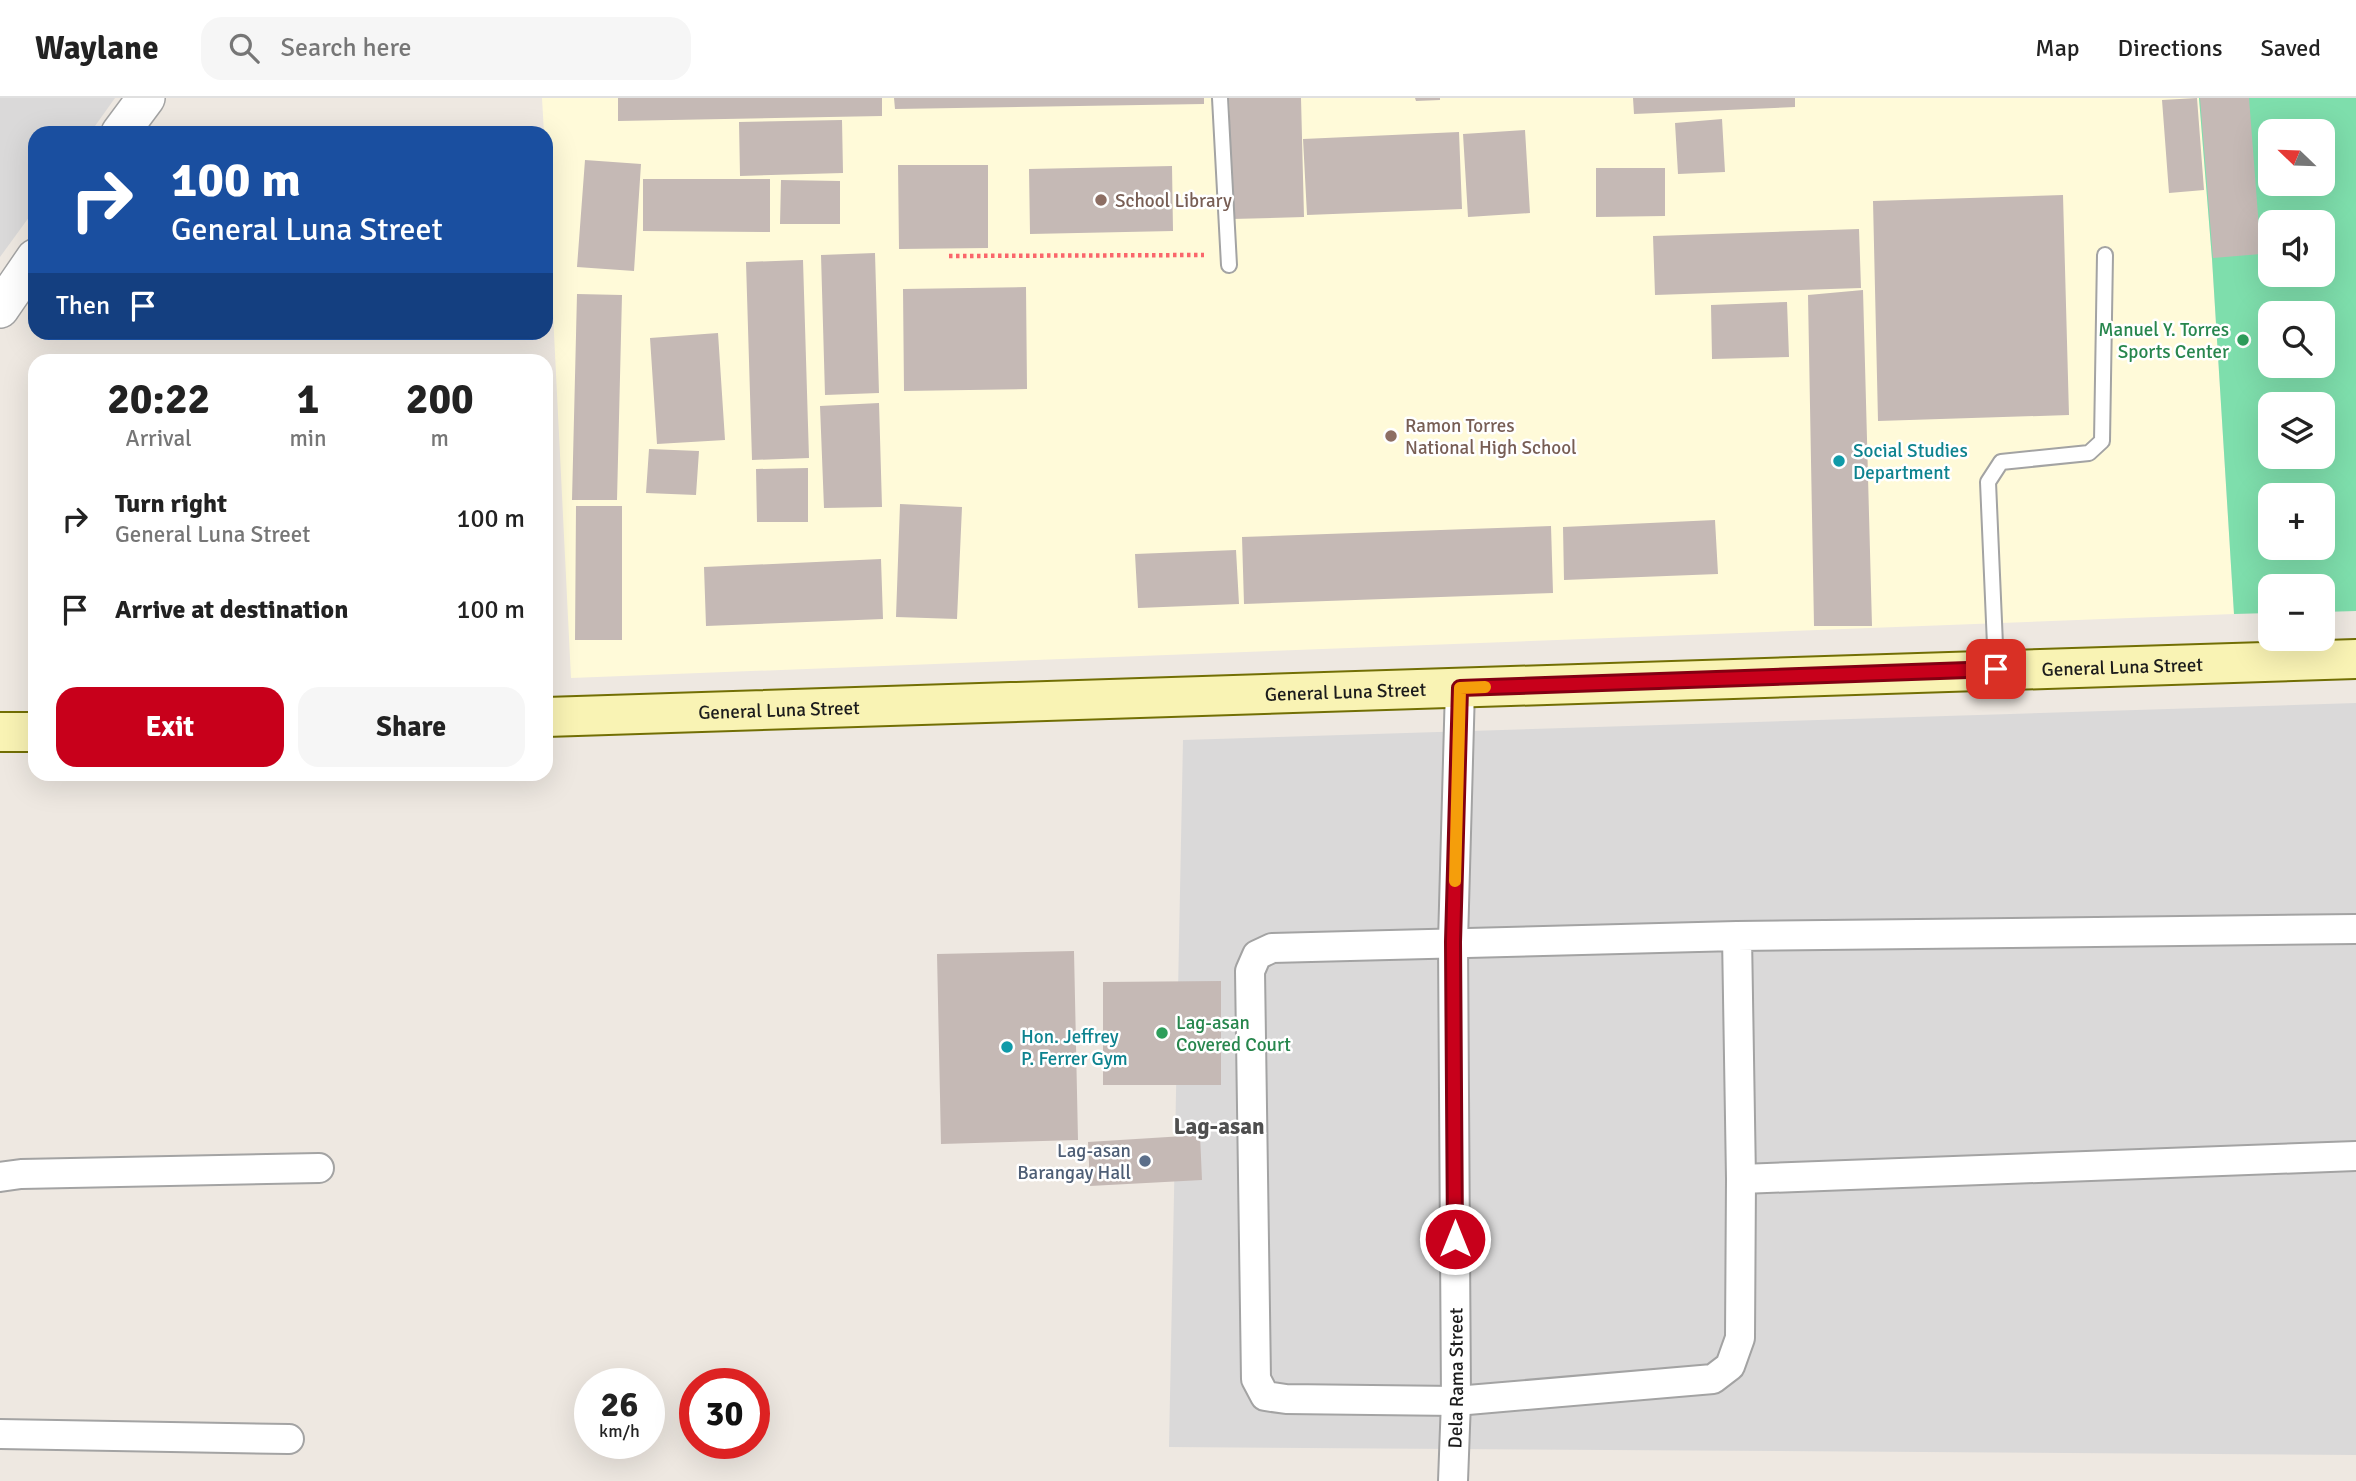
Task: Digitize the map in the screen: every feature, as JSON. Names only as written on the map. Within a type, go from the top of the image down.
[{"type":"main road","name":"General Luna Street","points":[[553,717],[2356,659]]},
{"type":"main road","points":[[0,732],[28,732]]},
{"type":"street","points":[[125,126],[146,98]]},
{"type":"street","points":[[1,307],[28,268]]},
{"type":"street","name":"Dela Rama Street","points":[[1452,1481],[1455,1401],[1453,942],[1460,688]]},
{"type":"street","points":[[1737,936],[1741,1179],[1740,1338],[1730,1366],[1713,1379],[1455,1401],[1286,1399],[1265,1396],[1256,1379],[1250,971],[1257,955],[1272,948],[1737,936],[2356,929]]},
{"type":"street","points":[[1741,1179],[2356,1156]]},
{"type":"street","points":[[0,1177],[21,1174],[319,1168]]},
{"type":"street","points":[[0,1434],[289,1439]]},
{"type":"lane","points":[[1220,98],[1229,260]]},
{"type":"lane","points":[[1996,669],[1988,482],[2001,462],[2089,453],[2102,441],[2105,255]]},
{"type":"path","points":[[949,256],[1229,260]]},
{"type":"shaded area","points":[[0,98],[115,98],[95,126],[28,126],[28,219],[0,257]]},
{"type":"shaded area","name":"Ramon Torres National High School","points":[[542,98],[2199,98],[2234,614],[571,678],[553,313],[553,126],[544,126]]},
{"type":"shaded area","points":[[2356,703],[2356,1455],[1169,1447],[1183,740]]},
{"type":"green space","name":"Manuel Y. Torres Sports Center","points":[[2199,98],[2356,98],[2356,611],[2335,612],[2335,574],[2258,574],[2258,613],[2234,614]]},
{"type":"building","points":[[618,98],[882,98],[882,116],[618,121]]},
{"type":"building","points":[[894,98],[1204,98],[1204,104],[895,109]]},
{"type":"building","points":[[1229,98],[1301,98],[1304,217],[1232,219]]},
{"type":"building","points":[[1415,98],[1440,98],[1440,100],[1416,101]]},
{"type":"building","points":[[1633,98],[1795,98],[1795,107],[1634,114]]},
{"type":"building","points":[[2197,98],[2204,190],[2169,193],[2162,100]]},
{"type":"building","points":[[2200,98],[2249,98],[2258,215],[2258,254],[2213,258]]},
{"type":"building","points":[[1722,119],[1725,172],[1678,174],[1675,123]]},
{"type":"building","points":[[842,120],[843,173],[740,176],[739,122]]},
{"type":"building","points":[[1525,130],[1530,213],[1468,217],[1463,134]]},
{"type":"building","points":[[1459,132],[1462,209],[1307,215],[1303,139]]},
{"type":"building","points":[[585,160],[641,164],[634,271],[577,267]]},
{"type":"building","points":[[898,165],[988,165],[988,248],[899,249]]},
{"type":"building","name":"School Library","points":[[1172,166],[1173,231],[1030,234],[1029,169]]},
{"type":"building","points":[[1596,168],[1665,168],[1665,216],[1596,217]]},
{"type":"building","points":[[643,179],[770,179],[770,232],[643,231]]},
{"type":"building","points":[[781,180],[840,181],[840,224],[780,224]]},
{"type":"building","points":[[2063,195],[2069,415],[1878,421],[1873,201]]},
{"type":"building","points":[[1859,229],[1861,288],[1655,295],[1653,236]]},
{"type":"building","points":[[875,253],[879,393],[825,395],[821,255]]},
{"type":"building","points":[[803,260],[809,458],[752,460],[746,262]]},
{"type":"building","points":[[1026,287],[1027,389],[904,391],[903,289]]},
{"type":"building","name":"Social Studies Department","points":[[1863,290],[1872,626],[1814,626],[1808,295]]},
{"type":"building","points":[[577,294],[622,295],[617,500],[572,500]]},
{"type":"building","points":[[1787,302],[1789,357],[1712,359],[1711,305]]},
{"type":"building","points":[[718,333],[725,440],[657,444],[650,338]]},
{"type":"building","points":[[879,403],[882,507],[824,508],[820,406]]},
{"type":"building","points":[[649,449],[699,451],[696,495],[646,493]]},
{"type":"building","points":[[808,468],[808,522],[757,522],[756,469]]},
{"type":"building","points":[[900,504],[962,507],[957,619],[896,617]]},
{"type":"building","points":[[576,506],[622,506],[622,640],[575,640]]},
{"type":"building","points":[[1715,520],[1718,574],[1564,580],[1563,527]]},
{"type":"building","points":[[1551,526],[1553,593],[1244,604],[1242,537]]},
{"type":"building","points":[[1236,550],[1239,604],[1138,608],[1135,554]]},
{"type":"building","points":[[881,559],[883,619],[706,626],[704,567]]},
{"type":"building","name":"Hon. Jeffrey P. Ferrer Gym","points":[[1074,951],[1078,1140],[941,1144],[937,954]]},
{"type":"building","name":"Lag-asan Covered Court","points":[[1221,981],[1221,1085],[1103,1085],[1103,982]]},
{"type":"building","name":"Lag-asan Barangay Hall","points":[[1200,1135],[1202,1180],[1090,1186],[1088,1142]]},
{"type":"slow traffic","points":[[1455,881],[1460,688],[1485,687]]},
{"type":"place","name":"School Library","points":[[1101,200]]},
{"type":"place","name":"Manuel Y. Torres Sports Center","points":[[2243,340]]},
{"type":"place","name":"Ramon Torres National High School","points":[[1391,436]]},
{"type":"place","name":"Social Studies Department","points":[[1839,461]]},
{"type":"place","name":"Lag-asan Covered Court","points":[[1162,1033]]},
{"type":"place","name":"Hon. Jeffrey P. Ferrer Gym","points":[[1007,1047]]},
{"type":"place","name":"Lag-asan Barangay Hall","points":[[1145,1161]]},
{"type":"district","name":"Lag-asan","points":[[1219,1126]]},
{"type":"route","points":[[1455,1239],[1453,942],[1460,688],[1996,669]]}]
